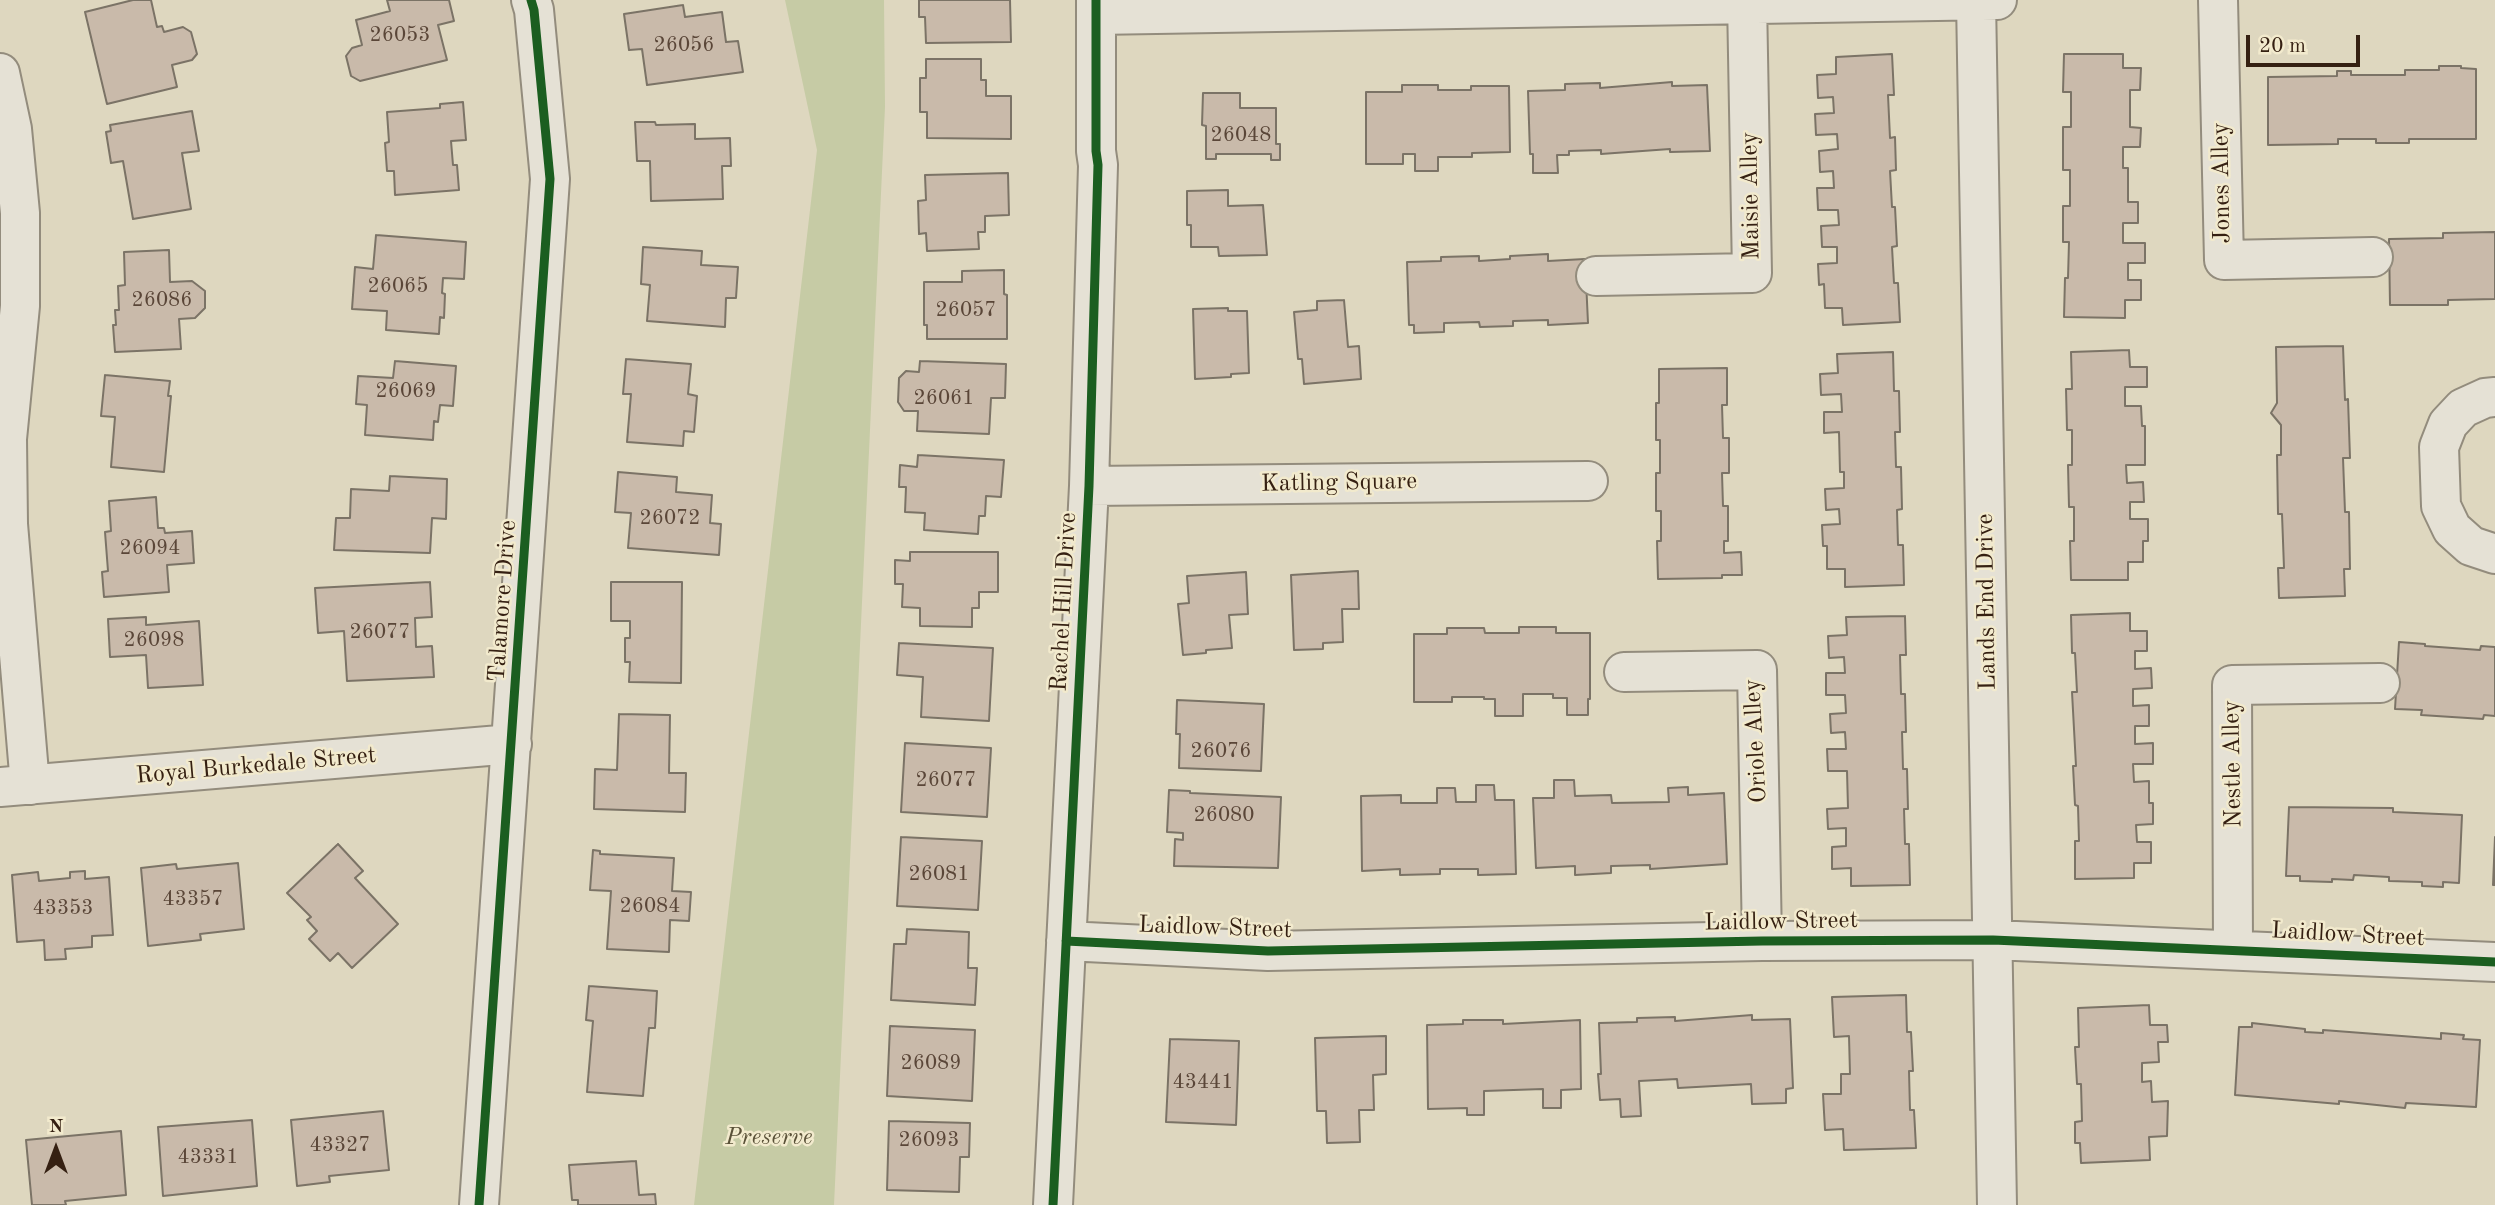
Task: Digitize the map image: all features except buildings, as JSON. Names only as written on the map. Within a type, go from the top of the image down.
[{"type":"street","name":"Talamore Drive","points":[[479,1205],[550,179],[531,0]]},
{"type":"street","name":"Lands End Drive","points":[[1976,0],[1997,1205]]},
{"type":"street","name":"Rachel Hill Drive","points":[[1053,1205],[1089,485],[1098,165],[1096,7],[1997,0]]},
{"type":"street","name":"Jones Alley","points":[[2218,0],[2224,260],[2373,257]]},
{"type":"street","name":"Maisie Alley","points":[[1596,276],[1752,273],[1747,2]]},
{"type":"street","points":[[0,73],[12,129],[20,214],[10,307],[7,439],[15,786]]},
{"type":"street","points":[[2495,397],[2485,398],[2463,408],[2448,424],[2439,447],[2441,506],[2452,529],[2471,546],[2495,554]]},
{"type":"street","name":"Katling Square","points":[[1089,485],[1588,481]]},
{"type":"street","name":"Oriole Alley","points":[[1624,672],[1757,670],[1762,941]]},
{"type":"street","name":"Nestle Alley","points":[[2233,949],[2232,685],[2381,683]]},
{"type":"street","name":"Royal Burkedale Street","points":[[15,786],[512,744]]},
{"type":"street","name":"Laidlow Street","points":[[1066,941],[1268,951],[1762,941],[1993,940],[2495,962]]},
{"type":"green space","name":"Preserve","points":[[785,0],[884,0],[885,107],[834,1205],[694,1205],[817,150]]},
{"type":"cycle path","points":[[479,1205],[550,179],[531,0]]},
{"type":"cycle path","points":[[1053,1205],[1089,486],[1098,165],[1096,0]]},
{"type":"cycle path","points":[[1066,941],[1268,951],[1762,941],[1993,940],[2495,962]]}]
